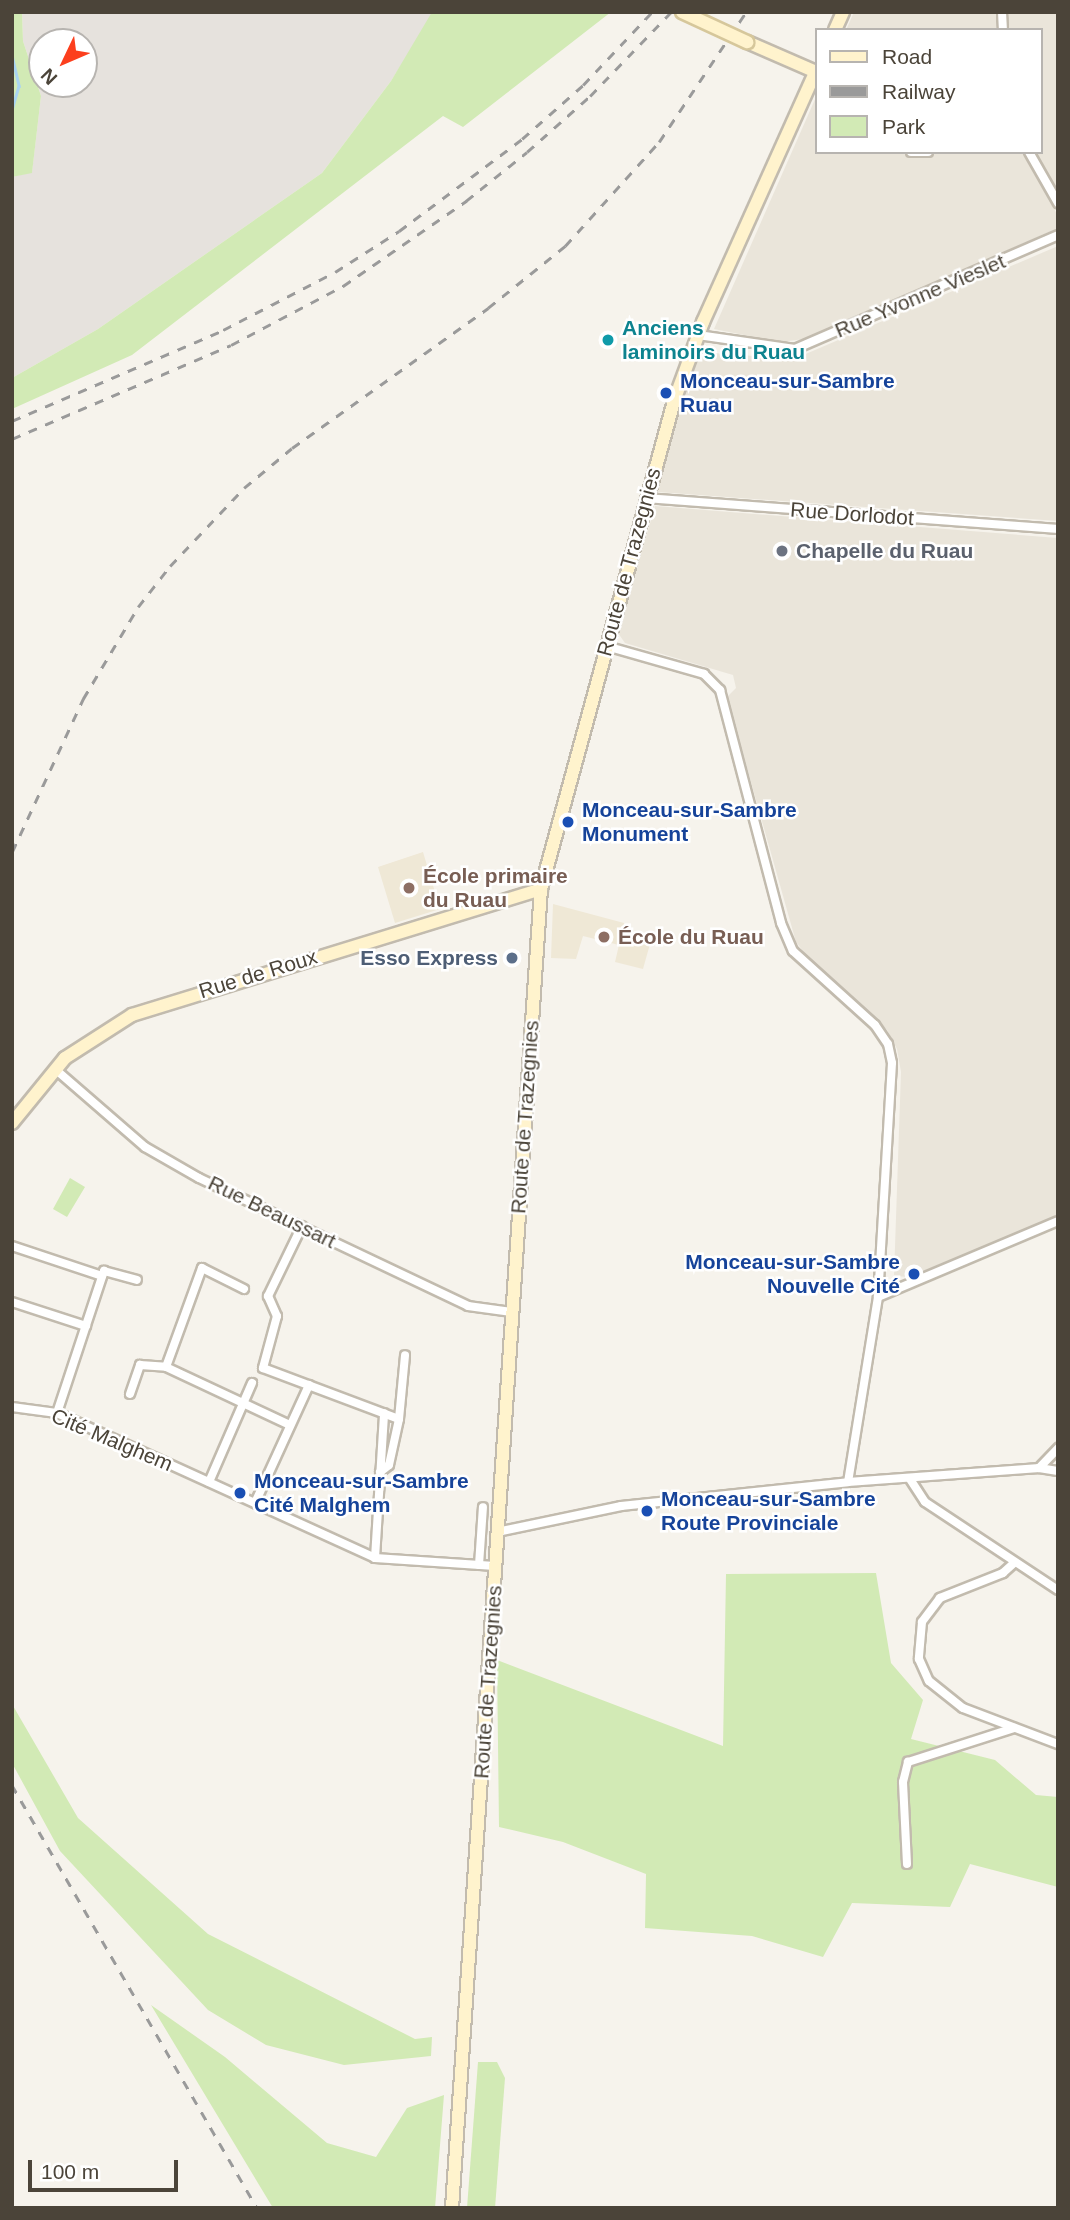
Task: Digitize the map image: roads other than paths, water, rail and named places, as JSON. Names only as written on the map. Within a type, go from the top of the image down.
[{"type":"main road","points":[[682,12],[814,71]]},
{"type":"main road","points":[[836,28],[843,12]]},
{"type":"main road","name":"Route de Trazegnies","points":[[452,2208],[541,889],[646,498],[698,335],[814,76]]},
{"type":"main road","name":"Rue de Roux","points":[[12,1123],[55,1069],[86,1042],[141,1011],[541,889]]},
{"type":"street","points":[[1030,154],[1058,203]]},
{"type":"street","name":"Rue Yvonne Vieslet","points":[[698,335],[795,349],[1058,235]]},
{"type":"street","name":"Rue Dorlodot","points":[[646,498],[1058,529]]},
{"type":"street","points":[[606,646],[704,674],[720,690],[781,923],[793,951],[875,1025],[888,1044],[892,1063],[878,1297],[848,1482]]},
{"type":"street","name":"Rue Beaussart","points":[[55,1069],[145,1147],[468,1306],[512,1312]]},
{"type":"street","points":[[878,1297],[1058,1222]]},
{"type":"street","points":[[302,1226],[268,1296],[277,1316],[263,1368],[399,1419]]},
{"type":"street","points":[[12,1246],[102,1276]]},
{"type":"street","points":[[166,1367],[201,1268],[244,1289]]},
{"type":"street","points":[[57,1413],[104,1271],[136,1280]]},
{"type":"street","points":[[12,1302],[86,1326]]},
{"type":"street","points":[[380,1472],[389,1465],[399,1419],[405,1355]]},
{"type":"street","points":[[130,1394],[140,1365],[166,1367],[290,1425]]},
{"type":"street","points":[[209,1482],[252,1383]]},
{"type":"street","points":[[255,1503],[309,1385]]},
{"type":"street","name":"Cité Malghem","points":[[12,1407],[57,1413],[374,1558],[495,1566]]},
{"type":"street","points":[[374,1558],[384,1413]]},
{"type":"street","points":[[1039,1468],[1058,1448]]},
{"type":"street","points":[[497,1532],[621,1506],[848,1482],[1039,1468],[1058,1471]]},
{"type":"street","points":[[910,1479],[925,1502],[1014,1563],[1056,1586]]},
{"type":"street","points":[[479,1565],[483,1507]]},
{"type":"street","points":[[1014,1563],[1003,1573],[940,1598],[929,1609],[918,1638],[919,1659],[929,1681],[944,1696],[1058,1744]]},
{"type":"street","points":[[907,1864],[902,1782],[908,1762],[1014,1727]]},
{"type":"waterway","points":[[12,55],[19,86],[12,111]]},
{"type":"railway","points":[[12,421],[223,330],[335,272],[399,231],[522,139],[583,85],[652,12]]},
{"type":"railway","points":[[12,439],[231,345],[343,286],[466,201],[527,152],[590,96],[671,12]]},
{"type":"railway","points":[[12,852],[83,699],[138,607],[170,566],[244,488],[292,448],[488,308],[565,246],[659,142],[746,12]]},
{"type":"railway","points":[[12,1785],[257,2208]]},
{"type":"place","name":"Anciens laminoirs du Ruau","points":[[608,340]]},
{"type":"place","name":"Monceau-sur-Sambre Ruau","points":[[666,393]]},
{"type":"place","name":"Chapelle du Ruau","points":[[782,551]]},
{"type":"place","name":"Monceau-sur-Sambre Monument","points":[[568,822]]},
{"type":"place","name":"École primaire du Ruau","points":[[409,888]]},
{"type":"place","name":"École du Ruau","points":[[604,937]]},
{"type":"place","name":"Esso Express","points":[[512,958]]},
{"type":"place","name":"Monceau-sur-Sambre Nouvelle Cité","points":[[914,1274]]},
{"type":"place","name":"Monceau-sur-Sambre Cité Malghem","points":[[240,1493]]},
{"type":"place","name":"Monceau-sur-Sambre Route Provinciale","points":[[647,1511]]}]
